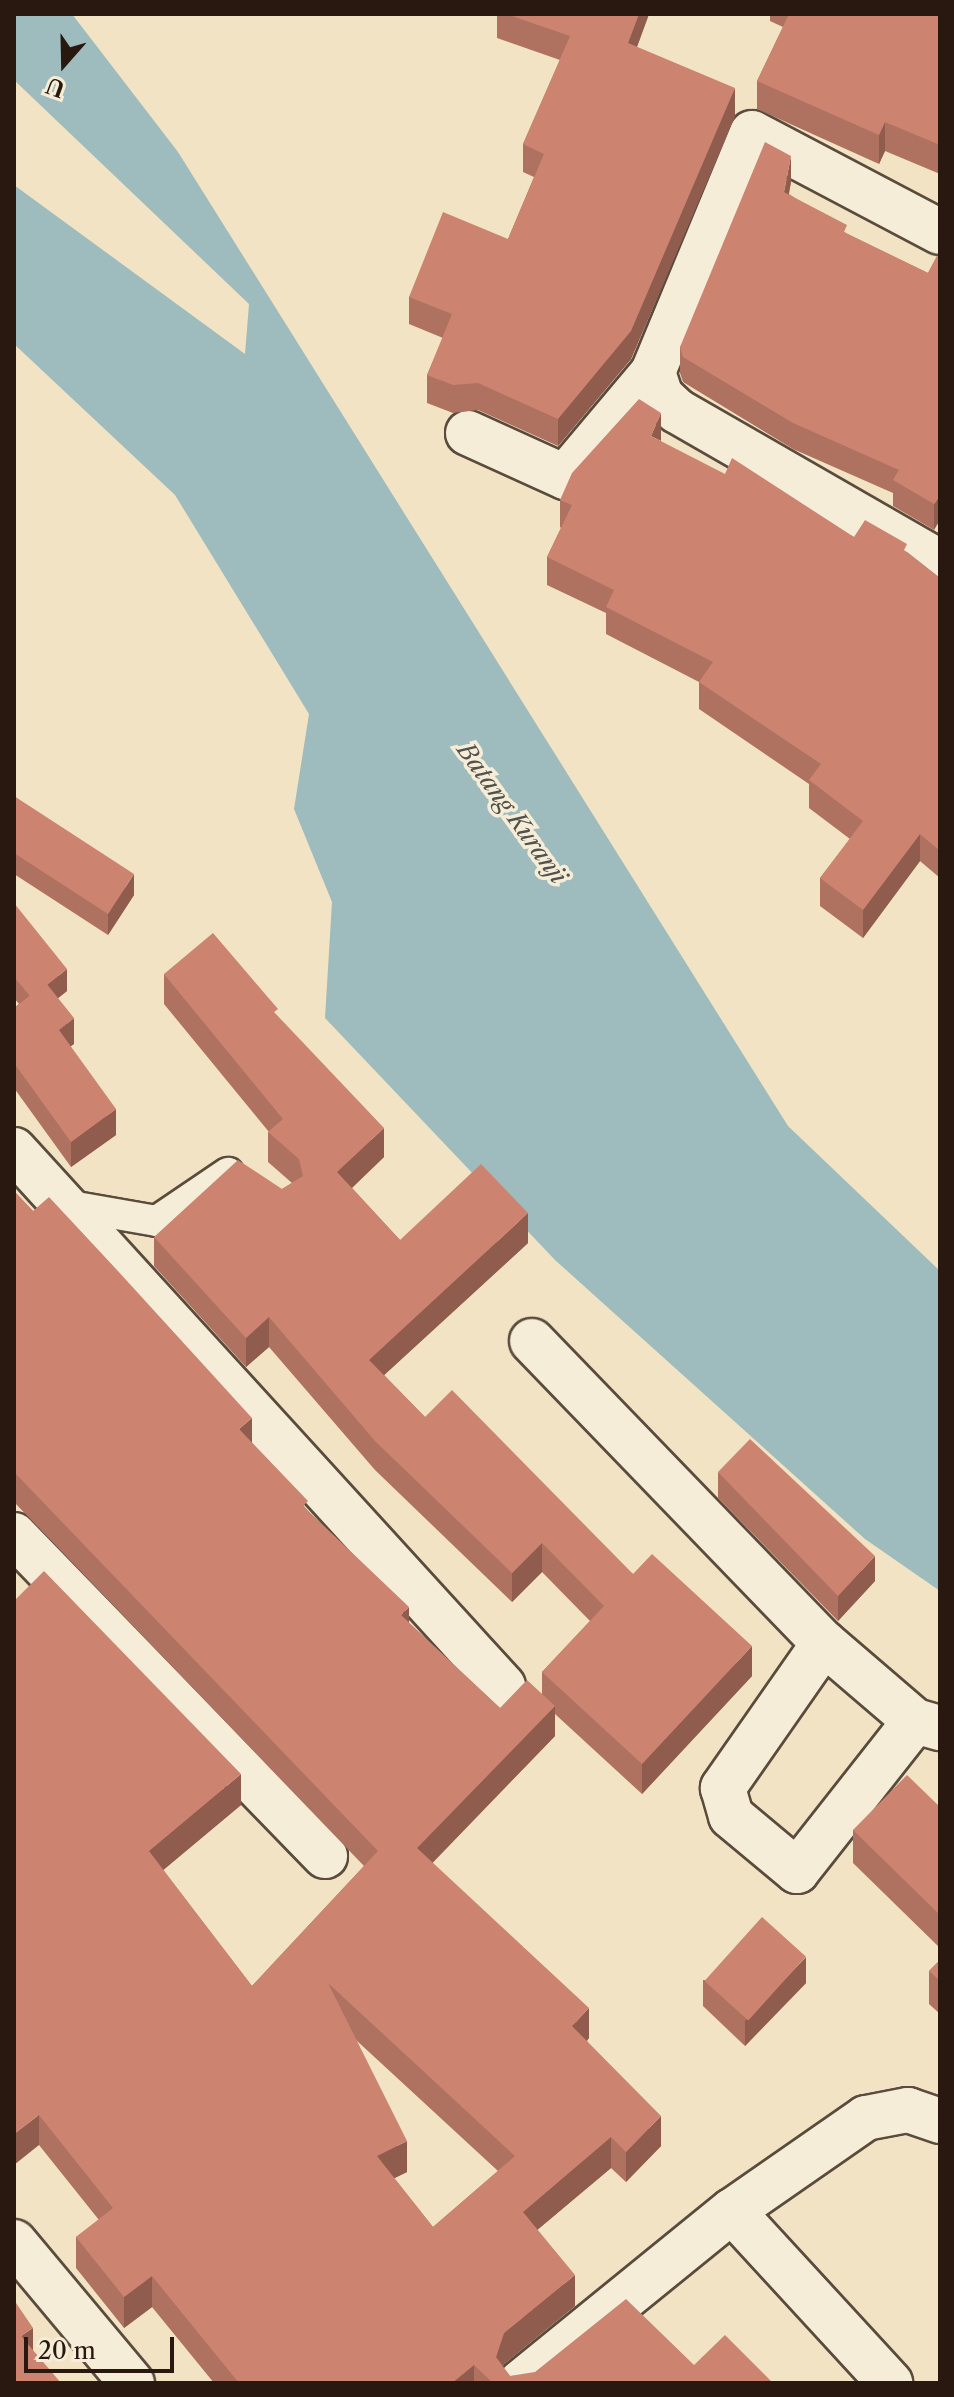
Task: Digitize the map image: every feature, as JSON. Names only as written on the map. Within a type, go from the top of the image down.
[{"type":"street","points":[[468,433],[565,477],[653,372],[752,133],[940,232]]},
{"type":"street","points":[[653,372],[661,396],[677,411],[940,562]]},
{"type":"street","points":[[14,1150],[503,1686]]},
{"type":"street","points":[[532,1341],[824,1643],[928,1724],[804,1868],[791,1872],[731,1816],[723,1788],[824,1643]]},
{"type":"street","points":[[14,1535],[325,1856]]},
{"type":"street","points":[[520,2383],[732,2211],[866,2118],[908,2110],[940,2121]]},
{"type":"street","points":[[732,2211],[890,2383]]},
{"type":"street","points":[[14,2242],[132,2383]]},
{"type":"lane","points":[[65,1205],[157,1221],[233,1169],[258,1176]]},
{"type":"water","name":"Batang Kuranji","points":[[14,14],[72,14],[178,152],[788,1126],[940,1271],[940,1591],[865,1539],[555,1260],[325,1018],[332,902],[294,809],[309,714],[175,495],[14,344],[14,185],[245,354],[249,304],[14,80]]},
{"type":"building","points":[[506,14],[639,14],[628,43],[735,88],[631,331],[558,419],[478,383],[453,385],[427,375],[452,314],[409,297],[443,212],[508,239],[544,154],[523,144],[570,36]]},
{"type":"building","points":[[789,14],[940,14],[940,145],[885,122],[879,135],[757,81]]},
{"type":"building","points":[[765,142],[791,156],[784,192],[847,225],[844,232],[928,273],[937,256],[940,258],[940,495],[934,504],[893,480],[899,470],[793,423],[683,357],[680,347]]},
{"type":"building","points":[[639,399],[661,413],[651,436],[725,474],[732,458],[854,537],[865,520],[907,544],[904,550],[940,578],[940,851],[920,834],[863,910],[820,878],[863,821],[809,780],[821,764],[699,682],[713,662],[606,607],[614,590],[547,557],[572,505],[560,500],[572,473]]},
{"type":"building","points":[[14,796],[134,874],[108,914],[14,853]]},
{"type":"building","points":[[14,903],[67,969],[30,996],[14,977]]},
{"type":"building","points":[[213,933],[278,1009],[274,1012],[384,1128],[337,1172],[400,1240],[481,1164],[528,1213],[369,1360],[425,1417],[452,1390],[633,1574],[652,1554],[752,1646],[642,1764],[542,1672],[604,1606],[542,1543],[512,1573],[375,1441],[269,1317],[246,1338],[154,1237],[238,1160],[282,1189],[303,1176],[299,1159],[268,1132],[283,1119],[164,974]]},
{"type":"building","points":[[46,983],[74,1018],[59,1030],[116,1109],[71,1142],[14,1063],[14,1008]]},
{"type":"building","points":[[14,1191],[33,1211],[49,1197],[117,1270],[252,1418],[239,1429],[308,1501],[303,1506],[409,1607],[401,1615],[500,1708],[527,1680],[555,1706],[417,1848],[589,2008],[572,2026],[661,2116],[626,2152],[611,2137],[523,2212],[575,2275],[504,2333],[496,2357],[510,2376],[535,2372],[626,2299],[694,2365],[725,2335],[773,2383],[493,2383],[474,2365],[452,2383],[239,2383],[152,2276],[124,2297],[76,2237],[113,2208],[39,2115],[14,2134],[14,1601],[44,1571],[241,1774],[149,1851],[252,1986],[378,1851],[14,1472]],"holes":[[[328,1983],[515,2156],[433,2227],[377,2156],[407,2141]]]},
{"type":"building","points":[[750,1439],[875,1556],[838,1596],[718,1472]]},
{"type":"building","points":[[907,1775],[940,1807],[940,1915],[853,1830]]},
{"type":"building","points":[[762,1917],[806,1956],[748,2020],[704,1981]]},
{"type":"building","points":[[940,1960],[940,1981],[929,1971]]},
{"type":"building","points":[[14,2300],[33,2328],[21,2336],[61,2383],[14,2383]]}]
